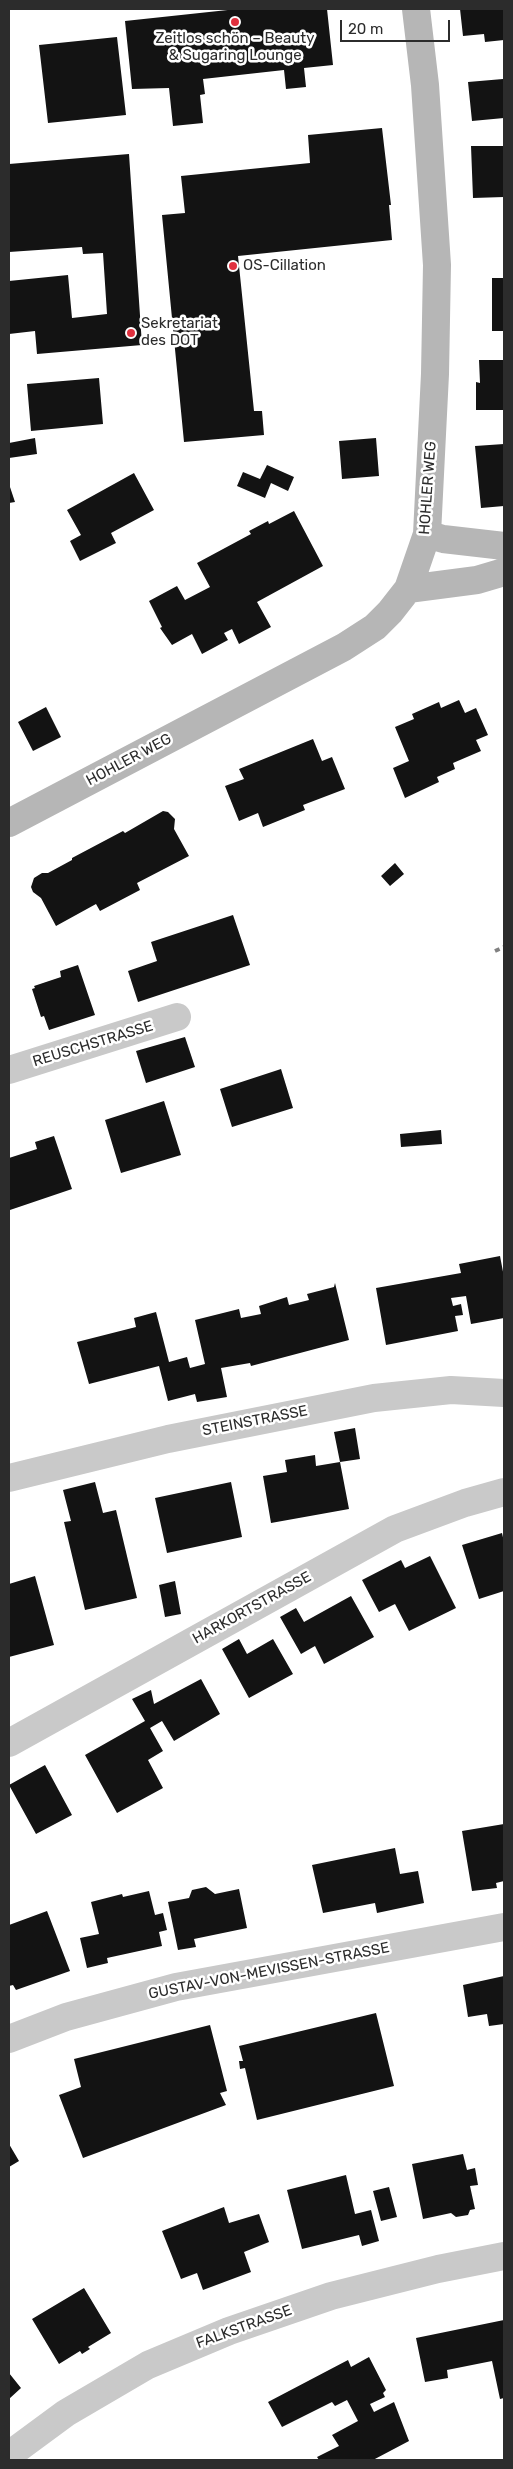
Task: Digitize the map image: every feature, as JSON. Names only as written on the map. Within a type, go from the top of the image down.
[{"type":"street","name":"HOHLER WEG","points":[[9,823],[344,647],[374,627],[390,612],[408,588],[427,534],[435,374],[437,265],[425,85],[416,9]]},
{"type":"street","points":[[427,534],[443,539],[504,546]]},
{"type":"street","points":[[408,588],[477,580],[504,572]]},
{"type":"street","name":"REUSCHSTRASSE","points":[[9,1070],[177,1017]]},
{"type":"street","name":"STEINSTRASSE","points":[[9,1478],[168,1439],[374,1398],[451,1390],[504,1393]]},
{"type":"street","name":"HARKORTSTRASSE","points":[[9,1742],[395,1529],[465,1503],[504,1492]]},
{"type":"street","name":"GUSTAV-VON-MEVISSEN-STRASSE","points":[[9,2039],[66,2017],[176,1987],[504,1927]]},
{"type":"street","name":"FALKSTRASSE","points":[[9,2456],[66,2413],[148,2365],[229,2331],[331,2296],[438,2269],[504,2256]]},
{"type":"building","points":[[237,9],[327,9],[333,65],[304,68],[306,87],[286,89],[284,70],[203,79],[205,94],[200,95],[203,123],[173,126],[169,88],[132,89],[125,21]]},
{"type":"building","points":[[460,9],[504,9],[504,40],[485,42],[484,34],[463,36]]},
{"type":"building","points":[[117,37],[126,115],[48,123],[39,45]]},
{"type":"building","points":[[503,79],[504,118],[472,121],[468,82]]},
{"type":"building","points":[[382,128],[391,205],[389,205],[392,240],[238,256],[254,411],[262,411],[264,435],[184,442],[162,215],[185,213],[181,176],[310,163],[308,135]]},
{"type":"building","points":[[471,146],[504,146],[504,197],[473,198]]},
{"type":"building","points":[[129,154],[142,345],[37,354],[35,331],[9,334],[9,281],[68,275],[72,318],[107,314],[103,253],[83,254],[82,247],[9,252],[9,164]]},
{"type":"building","points":[[492,278],[504,278],[504,331],[492,331]]},
{"type":"building","points":[[479,360],[504,360],[504,410],[476,410],[476,382],[480,383]]},
{"type":"building","points":[[99,378],[103,424],[31,431],[27,384]]},
{"type":"building","points":[[35,438],[37,454],[9,458],[9,443]]},
{"type":"building","points":[[376,438],[379,476],[342,479],[339,441]]},
{"type":"building","points":[[504,444],[504,506],[481,508],[475,446]]},
{"type":"building","points":[[267,465],[294,477],[288,491],[271,483],[265,498],[237,486],[243,472],[260,479]]},
{"type":"building","points":[[134,473],[154,510],[111,533],[116,543],[80,561],[70,541],[81,535],[67,510]]},
{"type":"building","points":[[9,484],[15,502],[9,503]]},
{"type":"building","points":[[294,511],[323,566],[257,602],[271,627],[239,644],[232,629],[224,633],[228,640],[202,654],[192,634],[172,645],[160,628],[162,627],[149,601],[177,586],[185,600],[210,587],[197,563],[251,534],[249,531],[268,521],[269,524]]},
{"type":"building","points":[[459,700],[465,713],[476,708],[488,735],[476,740],[481,751],[453,763],[455,769],[437,777],[439,782],[405,798],[393,768],[409,761],[395,727],[414,719],[412,714],[439,702],[441,708]]},
{"type":"building","points":[[46,707],[61,737],[33,751],[18,722]]},
{"type":"building","points":[[313,739],[322,761],[332,757],[345,789],[303,805],[305,810],[263,827],[258,813],[239,821],[225,786],[244,779],[239,769]]},
{"type":"building","points":[[163,811],[168,812],[175,819],[174,829],[189,856],[137,883],[140,890],[100,911],[96,904],[56,926],[41,898],[33,892],[31,887],[34,878],[42,873],[48,873],[72,860],[72,858],[123,831],[125,833]]},
{"type":"building","points":[[395,863],[404,874],[390,886],[381,876]]},
{"type":"building","points":[[233,915],[250,965],[138,1002],[128,971],[157,961],[151,942]]},
{"type":"building","points":[[78,965],[95,1015],[49,1030],[44,1016],[41,1017],[32,989],[35,988],[34,986],[61,977],[60,971]]},
{"type":"building","points":[[185,1037],[195,1067],[146,1083],[136,1051]]},
{"type":"building","points":[[281,1069],[293,1108],[232,1127],[220,1089]]},
{"type":"building","points":[[164,1101],[181,1155],[121,1173],[105,1120]]},
{"type":"building","points":[[441,1130],[442,1144],[401,1147],[400,1134]]},
{"type":"building","points":[[54,1136],[72,1189],[10,1210],[9,1158],[37,1149],[35,1142]]},
{"type":"building","points":[[500,1256],[504,1277],[504,1318],[471,1324],[466,1296],[451,1298],[453,1306],[461,1304],[463,1315],[455,1316],[458,1331],[386,1345],[376,1288],[461,1273],[459,1264]]},
{"type":"building","points":[[335,1283],[349,1340],[251,1366],[250,1363],[221,1368],[227,1397],[197,1402],[195,1394],[168,1401],[159,1366],[89,1384],[77,1342],[136,1327],[134,1318],[156,1312],[169,1362],[187,1357],[190,1368],[205,1364],[195,1320],[239,1309],[241,1318],[261,1314],[259,1306],[287,1297],[289,1305],[309,1300],[307,1294],[334,1287]]},
{"type":"building","points":[[355,1428],[360,1459],[340,1462],[334,1432]]},
{"type":"building","points":[[315,1455],[316,1466],[340,1462],[349,1509],[271,1523],[263,1476],[287,1472],[285,1460]]},
{"type":"building","points":[[95,1482],[103,1513],[116,1510],[137,1598],[85,1610],[64,1522],[71,1521],[63,1490]]},
{"type":"building","points":[[231,1482],[242,1537],[167,1553],[155,1498]]},
{"type":"building","points":[[502,1533],[504,1542],[504,1591],[479,1599],[462,1545]]},
{"type":"building","points":[[430,1556],[456,1608],[409,1631],[395,1604],[379,1612],[362,1580],[401,1560],[405,1568]]},
{"type":"building","points":[[35,1576],[54,1645],[9,1657],[9,1584]]},
{"type":"building","points":[[175,1581],[181,1614],[165,1617],[159,1585]]},
{"type":"building","points":[[351,1596],[374,1637],[324,1664],[315,1646],[301,1654],[280,1617],[296,1608],[304,1622]]},
{"type":"building","points":[[239,1639],[247,1654],[273,1639],[293,1674],[249,1698],[222,1649]]},
{"type":"building","points":[[201,1679],[220,1714],[174,1741],[162,1721],[150,1728],[163,1751],[148,1760],[163,1788],[117,1813],[85,1755],[145,1721],[132,1699],[151,1690],[154,1704]]},
{"type":"building","points":[[45,1765],[72,1815],[36,1834],[9,1785]]},
{"type":"building","points":[[504,1824],[504,1881],[496,1883],[497,1888],[472,1891],[462,1831]]},
{"type":"building","points":[[395,1848],[400,1874],[418,1871],[424,1903],[377,1913],[375,1903],[323,1913],[312,1865]]},
{"type":"building","points":[[206,1887],[215,1894],[239,1889],[247,1928],[194,1939],[196,1947],[178,1950],[168,1902],[189,1898],[192,1890]]},
{"type":"building","points":[[149,1891],[155,1915],[163,1913],[167,1930],[159,1932],[162,1946],[107,1958],[108,1963],[87,1968],[80,1938],[99,1934],[91,1902],[122,1894],[123,1897]]},
{"type":"building","points":[[47,1911],[70,1971],[16,1990],[13,1985],[9,1986],[9,1925]]},
{"type":"building","points":[[504,1976],[504,2024],[489,2026],[487,2014],[468,2017],[463,1985]]},
{"type":"building","points":[[376,2013],[394,2086],[257,2120],[245,2068],[240,2069],[239,2061],[243,2061],[239,2046]]},
{"type":"building","points":[[210,2025],[227,2091],[220,2093],[226,2105],[83,2158],[59,2095],[81,2087],[74,2059]]},
{"type":"building","points":[[9,2144],[19,2161],[9,2167]]},
{"type":"building","points":[[463,2154],[467,2170],[475,2168],[478,2185],[470,2186],[475,2209],[470,2210],[468,2215],[456,2217],[451,2213],[423,2219],[412,2164]]},
{"type":"building","points":[[346,2175],[355,2214],[371,2210],[379,2241],[362,2246],[359,2235],[302,2249],[287,2190]]},
{"type":"building","points":[[389,2187],[397,2217],[381,2221],[373,2191]]},
{"type":"building","points":[[224,2207],[229,2223],[259,2214],[269,2242],[244,2252],[251,2272],[203,2290],[197,2273],[181,2279],[162,2231]]},
{"type":"building","points":[[84,2288],[111,2333],[88,2347],[90,2349],[82,2354],[80,2351],[59,2364],[32,2319]]},
{"type":"building","points":[[504,2320],[504,2398],[500,2399],[492,2361],[447,2370],[448,2378],[425,2382],[416,2338]]},
{"type":"building","points":[[369,2357],[386,2390],[383,2393],[385,2397],[370,2404],[374,2412],[394,2402],[409,2441],[373,2460],[319,2460],[317,2457],[339,2446],[332,2435],[358,2421],[347,2400],[335,2406],[332,2402],[282,2427],[268,2402],[348,2360],[351,2367]]},
{"type":"building","points":[[9,2373],[21,2388],[9,2399]]},
{"type":"railway","points":[[495,951],[504,947]]},
{"type":"place","name":"Zeitlos schön – Beauty & Sugaring Lounge","points":[[235,22]]},
{"type":"place","name":"OS-Cillation","points":[[233,266]]},
{"type":"place","name":"Sekretariat des DOT","points":[[131,333]]}]
